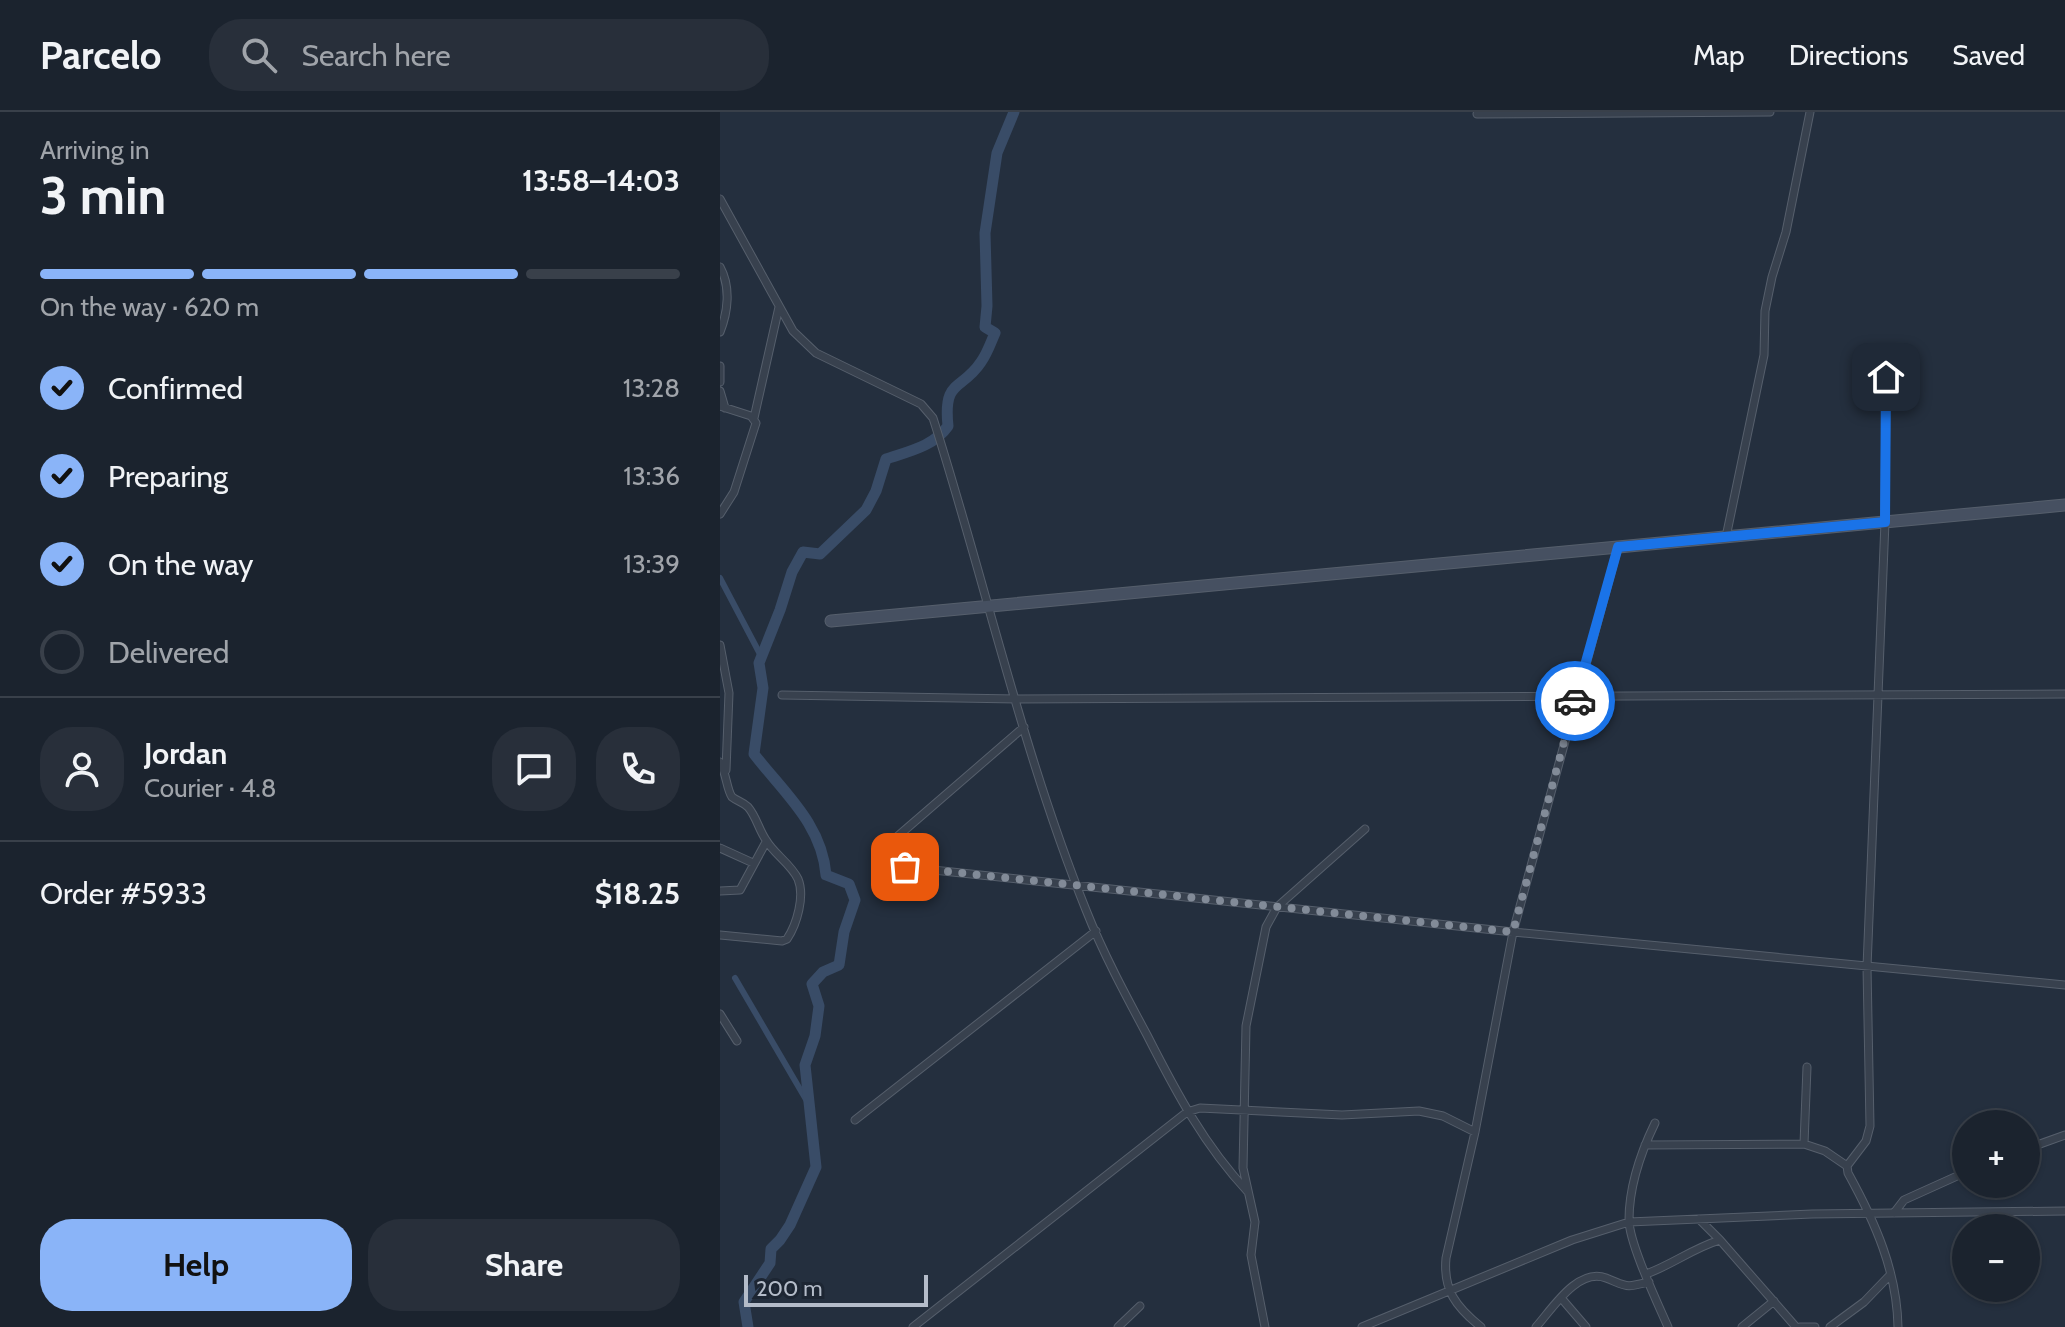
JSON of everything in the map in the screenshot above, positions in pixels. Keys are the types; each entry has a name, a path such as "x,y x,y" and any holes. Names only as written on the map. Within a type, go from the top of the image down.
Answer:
{"street":[{"path":"1477,114 1770,112"},
{"path":"1726,537 1764,355 1765,311 1786,232 1810,112"},
{"path":"720,199 793,331 816,353 921,404 933,418 1024,727 1096,931 1187,1112 1223,1165 1248,1192"},
{"path":"720,267 727,283 724,321 720,332"},
{"path":"720,514 734,492 756,423 754,418 780,306"},
{"path":"720,366 720,382"},
{"path":"1886,377 1885,522 1867,967 1870,1126 1866,1141 1847,1166 1886,1250 1898,1327"},
{"path":"720,391 722,407 754,418"},
{"path":"831,621 2065,505"},
{"path":"1481,1327 1449,1291 1444,1277 1446,1258 1475,1132 1513,932 1618,547"},
{"path":"720,645 729,693 726,772 733,798"},
{"path":"782,695 1016,699 2065,694"},
{"path":"891,842 1024,727"},
{"path":"720,762 726,772"},
{"path":"720,798 733,798 750,809 766,842 798,879 800,907 792,932 782,941 720,935"},
{"path":"1265,1327 1251,1255 1255,1222 1243,1168 1246,1026 1266,927 1277,907 1365,829"},
{"path":"720,891 740,890 766,842"},
{"path":"720,848 753,863"},
{"path":"905,867 1513,932 2065,985"},
{"path":"855,1120 1096,931"},
{"path":"720,1014 737,1041"},
{"path":"1804,1144 1807,1067"},
{"path":"913,1327 1187,1112 1200,1108 1342,1115 1419,1111 1443,1116 1475,1132"},
{"path":"1655,1123 1635,1177 1629,1222 1647,1278 1668,1327"},
{"path":"2040,1144 2065,1135"},
{"path":"1645,1145 1804,1144 1825,1151 1847,1166"},
{"path":"1894,1213 1904,1200 1952,1178"},
{"path":"1362,1327 1572,1240 1629,1222 1871,1213 2065,1211"},
{"path":"1699,1218 1798,1327 1815,1327"},
{"path":"1536,1327 1578,1281 1589,1276 1604,1277 1620,1286 1647,1278 1703,1245 1720,1240"},
{"path":"1830,1327 1864,1302 1890,1275"},
{"path":"1562,1299 1586,1327"},
{"path":"1742,1327 1774,1301"},
{"path":"1118,1327 1140,1306"}],"waterway":[{"path":"748,1327 744,1302 770,1263 771,1249 790,1225 816,1167 805,1065 815,1036 819,1006 812,984 823,972 839,965 844,932 855,900 849,884 826,875 823,857 809,825 754,754 763,688 759,663 792,572 803,552 820,554 866,510 886,459 921,447 942,433 948,426 951,392 974,371 987,352 995,333 985,327 985,233 997,153 1014,112"},
{"path":"720,578 761,656"},
{"path":"735,978 811,1108"}],"way so far":[{"path":"905,867 1513,932 1575,701"}],"route":[{"path":"1575,701 1618,547 1885,522 1886,377"}]}
